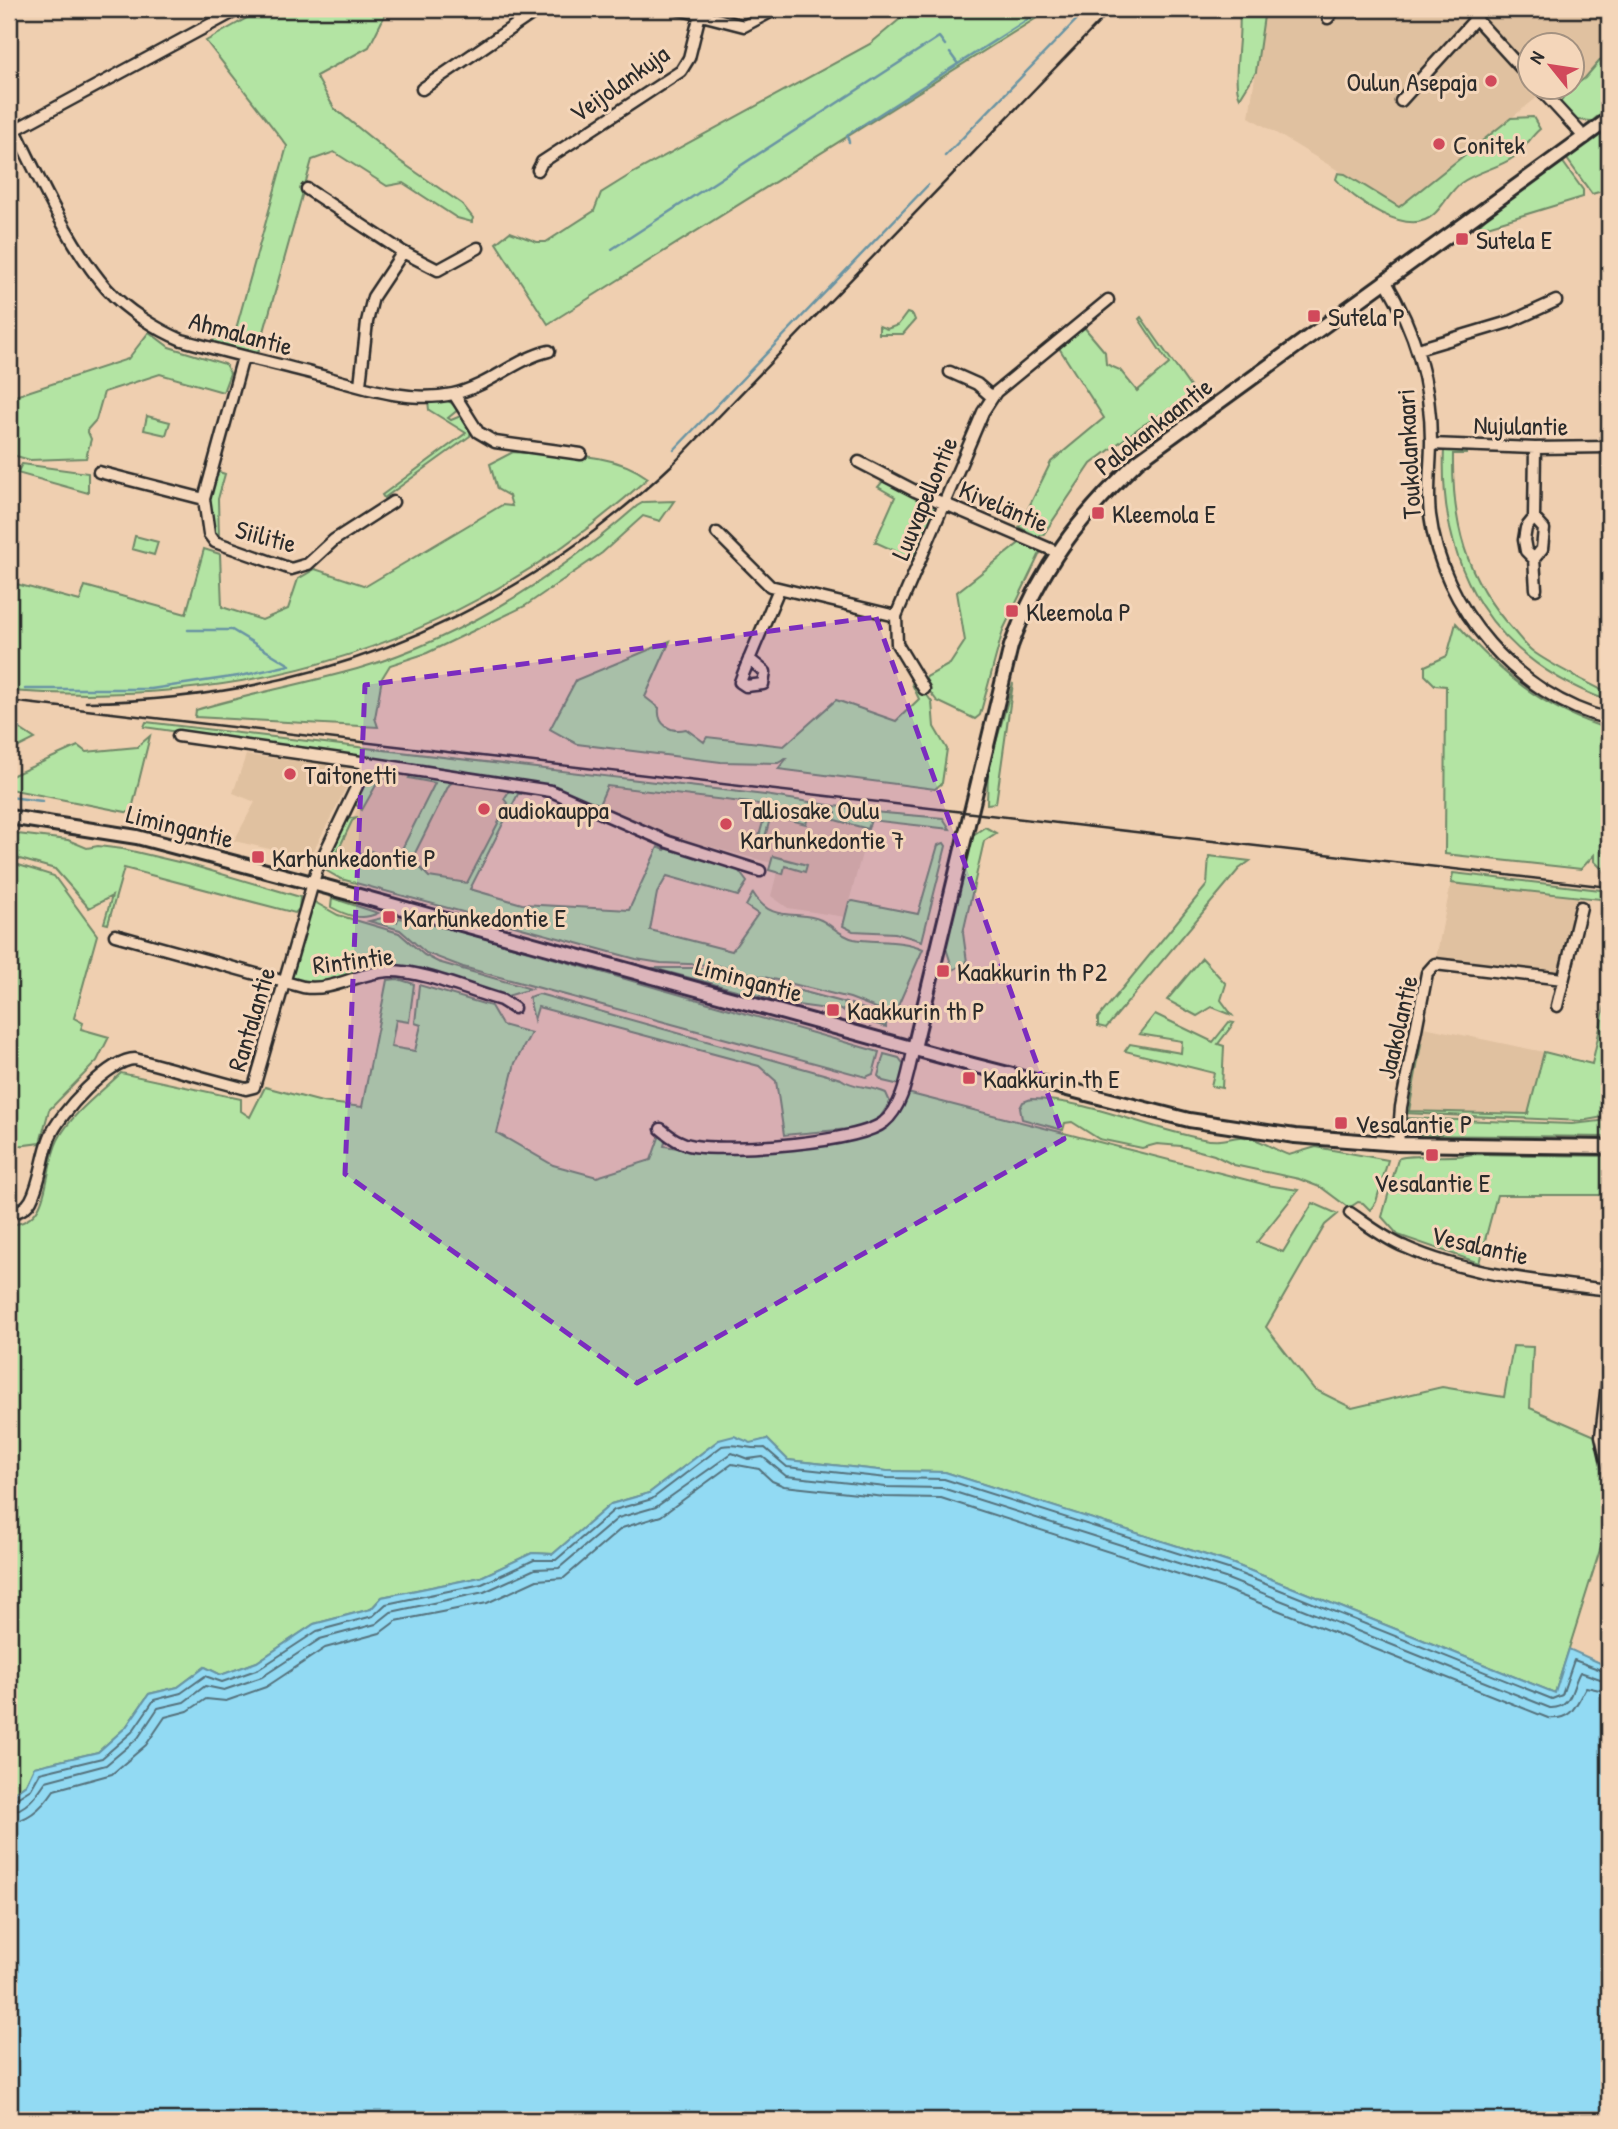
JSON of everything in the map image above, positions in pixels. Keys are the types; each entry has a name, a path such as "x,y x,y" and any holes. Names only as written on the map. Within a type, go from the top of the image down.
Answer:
{"main road":[{"name":"Palokankaantie","path":"914,1048 1006,665 1021,620 1057,552 1096,501 1138,461 1609,119"},
{"name":"Limingantie","path":"9,817 137,837 1189,1121 1295,1136 1398,1144 1609,1147"}],"street":[{"path":"12,132 239,9"},
{"path":"422,89 539,9"},
{"path":"678,9 744,26 776,9"},
{"path":"1328,18 1335,9"},
{"path":"1467,9 1478,14 1516,60"},
{"name":"Veijolankuja","path":"538,170 541,163 550,156 681,71 689,58 700,14"},
{"path":"1401,102 1478,14"},
{"path":"1552,102 1585,138"},
{"name":"Ahmalantie","path":"9,117 12,132 90,269 109,291 170,335 243,357 360,386 423,397 454,394 481,383 529,356 549,351"},
{"path":"307,189 402,252 438,270 478,248"},
{"path":"360,386 367,322 373,297 402,252"},
{"name":"Toukolankaari","path":"1385,280 1404,312 1426,379 1431,444 1427,486 1434,541 1453,589 1481,634 1529,679 1573,706 1609,719"},
{"name":"Luuvapellontie","path":"897,616 992,397 1108,300"},
{"path":"1418,349 1512,321 1556,301"},
{"name":"Siilitie","path":"243,357 204,499 209,534 215,542 295,570 308,564 334,540 393,502"},
{"path":"950,372 977,384 992,397"},
{"path":"454,394 478,432 495,442 581,454"},
{"name":"Nujulantie","path":"1431,444 1535,449 1609,447"},
{"path":"1535,449 1534,518 1526,528 1524,540 1526,551 1534,559 1536,589"},
{"name":"Kiveläntie","path":"859,461 944,503 1057,552"},
{"path":"99,472 204,499"},
{"path":"1534,518 1544,529 1542,549 1534,559"},
{"path":"717,533 760,579 779,589 897,616 897,644 924,689"},
{"path":"749,659 779,589"},
{"path":"178,736 551,791 688,849 760,871"},
{"name":"Rantalantie","path":"9,1213 26,1208 32,1199 50,1138 61,1117 119,1062 135,1059 246,1089 254,1087 312,883 368,762"},
{"path":"1557,1006 1581,907"},
{"name":"Rintintie","path":"115,935 285,982 322,988 375,974 398,972 501,1000 514,1008"},
{"name":"Jaakolantie","path":"1398,1144 1401,1107 1427,973 1435,964 1563,979"},
{"path":"661,1129 676,1141 716,1148 804,1142 868,1130 891,1115 903,1089 914,1048"},
{"name":"Vesalantie","path":"1350,1213 1403,1247 1447,1263 1560,1284 1609,1290"},
{"path":"1609,1366 1601,1436 1609,1471"}],"highlighted area":[{"path":"876,617 1064,1139 637,1383 345,1174 365,685"}],"shaded area":[{"path":"1265,9 1609,9 1609,50 1586,77 1586,32 1516,32 1516,102 1531,102 1399,207 1249,117"},
{"path":"246,755 344,766 352,776 310,858 234,841 255,802 233,793"},
{"path":"377,771 518,794 462,903 330,864"},
{"path":"607,786 872,816 845,917 788,908 771,896 779,865 678,838 600,804"},
{"path":"1451,883 1579,897 1562,972 1436,958"},
{"path":"1424,1027 1544,1052 1528,1114 1409,1111"}],"green space":[{"path":"263,9 388,9 369,47 316,76 334,108 397,159 462,204 473,218 472,222 457,218 403,183 387,186 334,152 312,160 258,353 216,344 213,341 219,332 234,336 287,146 206,41"},
{"path":"912,9 1051,9 548,324 496,243 510,232 537,242 546,242 594,211 601,193 870,44"},
{"path":"1239,9 1265,9 1256,72 1240,98 1237,80"},
{"path":"1609,50 1609,107 1592,121 1577,120 1560,103 1586,102 1586,77"},
{"path":"1533,117 1540,129 1518,154 1461,183 1433,215 1422,221 1410,222 1381,213 1354,196 1336,179 1338,173 1345,174 1399,207 1511,118"},
{"path":"1609,125 1609,189 1592,194 1567,159"},
{"path":"1562,161 1583,190 1583,197 1481,228 1478,226 1490,213"},
{"path":"907,313 913,315 915,320 903,334 879,334 879,326 887,329 898,325"},
{"path":"1141,317 1195,394 1140,427 1091,464 1043,535 1037,536 1019,527 1051,462 1104,418 1059,348 1084,327 1105,352 1106,364 1120,370 1137,391 1169,364 1139,319"},
{"path":"149,332 169,347 225,364 230,373 223,392 160,374 104,392 96,420 87,430 91,439 86,458 30,460 9,454 9,398 128,359"},
{"path":"446,399 459,409 448,418 451,420 463,415 471,430 470,436 384,498 382,495 466,433 429,410 428,401"},
{"path":"147,416 170,422 166,435 144,430"},
{"path":"1444,449 1467,451 1467,454 1453,454 1455,503 1465,548 1483,590 1529,648 1567,672 1609,691 1609,701 1568,683 1534,661 1504,635 1481,605 1463,571 1451,534 1445,493"},
{"path":"513,452 601,459 633,469 648,478 578,536 505,584 429,624 351,654 271,676 187,689 99,694 9,691 9,582 80,601 85,586 186,614 204,549 220,554 222,607 262,620 288,609 298,579 315,569 366,586 502,505 512,506 509,496 497,489 490,464"},
{"path":"22,464 88,473 88,493 17,473"},
{"path":"216,471 225,474 218,499 219,538 253,549 251,552 227,545 214,534 209,507"},
{"path":"883,481 935,507 917,561 875,542 895,497 878,487"},
{"path":"674,501 660,521 643,516 602,553 525,606 427,653 390,665 382,678 375,718 378,727 195,717 196,710 357,669 434,640 470,623 540,581 637,506 644,502"},
{"path":"135,536 158,542 154,555 132,549"},
{"path":"1022,541 1041,551 1003,630 980,715 975,719 937,701 921,680 950,664 965,641 957,592"},
{"path":"1456,623 1490,658 1525,688 1564,711 1609,729 1609,853 1604,871 1594,861 1594,855 1581,869 1445,854 1446,686 1435,685 1425,675 1425,666 1447,656"},
{"path":"670,641 645,697 659,708 660,719 670,729 686,729 704,742 707,737 784,746 836,700 896,721 919,699 912,684 917,682 932,702 934,727 947,749 942,783 935,789 778,769 787,758 778,763 721,762 577,744 550,729 576,680"},
{"path":"1013,683 996,803 987,804 988,770"},
{"path":"146,722 765,795 873,812 943,818 950,829 871,820 868,829 835,820 836,812 821,810 818,815 809,814 806,824 771,815 765,837 759,836 768,805 607,786 598,807 551,788 525,782 144,727"},
{"path":"20,729 35,739 9,752 9,733"},
{"path":"150,736 131,813 9,789 9,777 78,746 86,752 137,747"},
{"path":"376,768 394,770 396,777 379,780 362,810 354,803 369,774"},
{"path":"413,773 454,781 449,785 412,859 429,877 467,883 508,804 504,799 511,788 520,790 521,794 518,794 470,889 522,904 629,910 658,847 665,850 668,847 735,866 747,882 738,896 667,876 657,893 650,930 732,951 758,914 746,906 753,893 768,909 821,920 849,938 906,944 923,949 894,1015 850,998 715,965 636,959 341,879 325,870 327,856 346,819 358,817 352,821 334,859 354,862 360,853 367,856 371,851 395,863 435,783 409,778"},
{"path":"985,827 996,833 984,841 963,933 967,962 953,970 945,945 973,835"},
{"path":"9,833 68,840 87,848 98,846 123,849 191,865 300,897 299,909 295,913 124,868 108,924 104,923 112,896 89,908 55,869 9,856"},
{"path":"944,843 946,846 922,941 895,933 853,931 843,926 849,902 853,901 918,914 938,845"},
{"path":"773,856 807,865 805,872 785,866 783,874 769,870"},
{"path":"1209,856 1250,861 1239,869 1106,1028 1098,1026 1098,1018 1207,885"},
{"path":"9,862 54,876 97,935 74,1018 83,1023 81,1029 109,1037 97,1061 49,1110 40,1143 9,1147"},
{"path":"1453,873 1609,891 1609,900 1451,883"},
{"path":"332,898 378,913 366,917 349,915 331,907"},
{"path":"311,900 338,915 399,933 424,955 438,962 531,989 504,997 400,969 328,984 312,985 293,981 291,973"},
{"path":"382,918 397,922 398,918 424,921 879,1052 873,1074 866,1077 463,967 426,953 400,930 369,921"},
{"path":"1202,958 1226,984 1221,1000 1232,1015 1212,1007 1197,1016 1167,1000"},
{"path":"652,968 714,968 846,1003 843,1011 829,1006 827,1009 790,1004"},
{"path":"398,979 414,984 409,1022 396,1020 391,1047 415,1051 421,1025 415,1023 419,985 491,1006 502,1025 531,1033 515,1063 497,1133 553,1165 597,1177 651,1160 661,1132 666,1138 664,1146 690,1150 858,1138 888,1121 907,1093 1267,1185 1298,1190 1257,1242 1283,1252 1313,1203 1338,1214 1325,1225 1266,1327 1314,1389 1352,1408 1442,1387 1504,1397 1513,1346 1533,1347 1530,1408 1595,1436 1609,1491 1609,1521 1555,1693 1231,1563 945,1472 887,1471 788,1460 767,1439 751,1444 719,1440 649,1493 611,1504 553,1554 532,1553 481,1577 382,1597 371,1609 314,1624 257,1662 221,1675 205,1667 178,1687 149,1694 126,1727 98,1752 34,1767 26,1784 9,1796 9,1225 23,1222 33,1215 40,1205 53,1152 64,1130 78,1113 121,1073 241,1099 241,1111 250,1117 265,1087 322,1102 362,1107 387,980"},
{"path":"1609,987 1609,1116 1581,1121 1404,1113 1416,1047 1421,1044 1409,1111 1528,1114 1544,1052 1592,1064"},
{"path":"539,994 880,1091 886,1093 890,1102 877,1122 859,1128 784,1135 776,1081 759,1066 538,1007 534,1020 529,997"},
{"path":"851,1004 886,1018 886,1027 849,1016"},
{"path":"1155,1014 1213,1042 1229,1022 1234,1023 1218,1044 1224,1046 1222,1088 1211,1086 1214,1073 1125,1051 1130,1044 1181,1053 1182,1041 1139,1034"},
{"path":"884,1054 899,1058 905,1066 900,1085 883,1081 878,1076"},
{"path":"1031,1099 1075,1104 1203,1139 1252,1138 1289,1155 1316,1147 1388,1160 1376,1202 1370,1210 1358,1202 1349,1208 1322,1188 1299,1179 1234,1165 1214,1155 1181,1146 1157,1144 1142,1148 1099,1139 1072,1122 1065,1123 1063,1130 1022,1119 1020,1108 1023,1102"},
{"path":"1404,1118 1572,1124 1609,1120 1609,1137 1415,1135 1403,1129"},
{"path":"1411,1156 1609,1156 1609,1198 1600,1195 1497,1195 1479,1263 1398,1235 1382,1217 1398,1159"}],"water":[{"path":"734,1436 751,1443 767,1439 788,1460 887,1471 945,1472 1231,1563 1555,1693 1569,1649 1609,1667 1609,2120 9,2120 9,1796 26,1784 34,1767 98,1752 126,1727 149,1694 178,1687 205,1667 221,1675 257,1662 314,1624 371,1609 382,1597 481,1577 532,1553 553,1554 611,1504 649,1493 719,1440"}],"waterway":[{"path":"849,142 847,135 1044,9"},
{"path":"945,156 1087,9"},
{"path":"612,249 939,37 945,45"},
{"path":"950,53 958,64"},
{"path":"674,450 928,185"},
{"path":"25,689 151,689 245,675 290,665 232,630 188,630"},
{"path":"9,731 19,728"},
{"path":"9,797 42,801"}],"railway":[{"path":"86,702 170,698 250,686 328,667 403,641 475,607 544,567 610,519 673,464 1112,9"},
{"path":"9,701 1609,887"}],"place":[{"name":"Oulun Asepaja","path":"1491,81"},
{"name":"Conitek","path":"1439,144"},
{"name":"Sutela E","path":"1462,239"},
{"name":"Sutela P","path":"1314,316"},
{"name":"Kleemola E","path":"1098,513"},
{"name":"Kleemola P","path":"1012,611"},
{"name":"Taitonetti","path":"290,774"},
{"name":"audiokauppa","path":"484,809"},
{"name":"Talliosake Oulu Karhunkedontie 7","path":"726,824"},
{"name":"Karhunkedontie P","path":"258,857"},
{"name":"Karhunkedontie E","path":"389,917"},
{"name":"Kaakkurin th P2","path":"943,971"},
{"name":"Kaakkurin th P","path":"833,1010"},
{"name":"Kaakkurin th E","path":"969,1078"},
{"name":"Vesalantie P","path":"1341,1123"},
{"name":"Vesalantie E","path":"1432,1155"}]}
